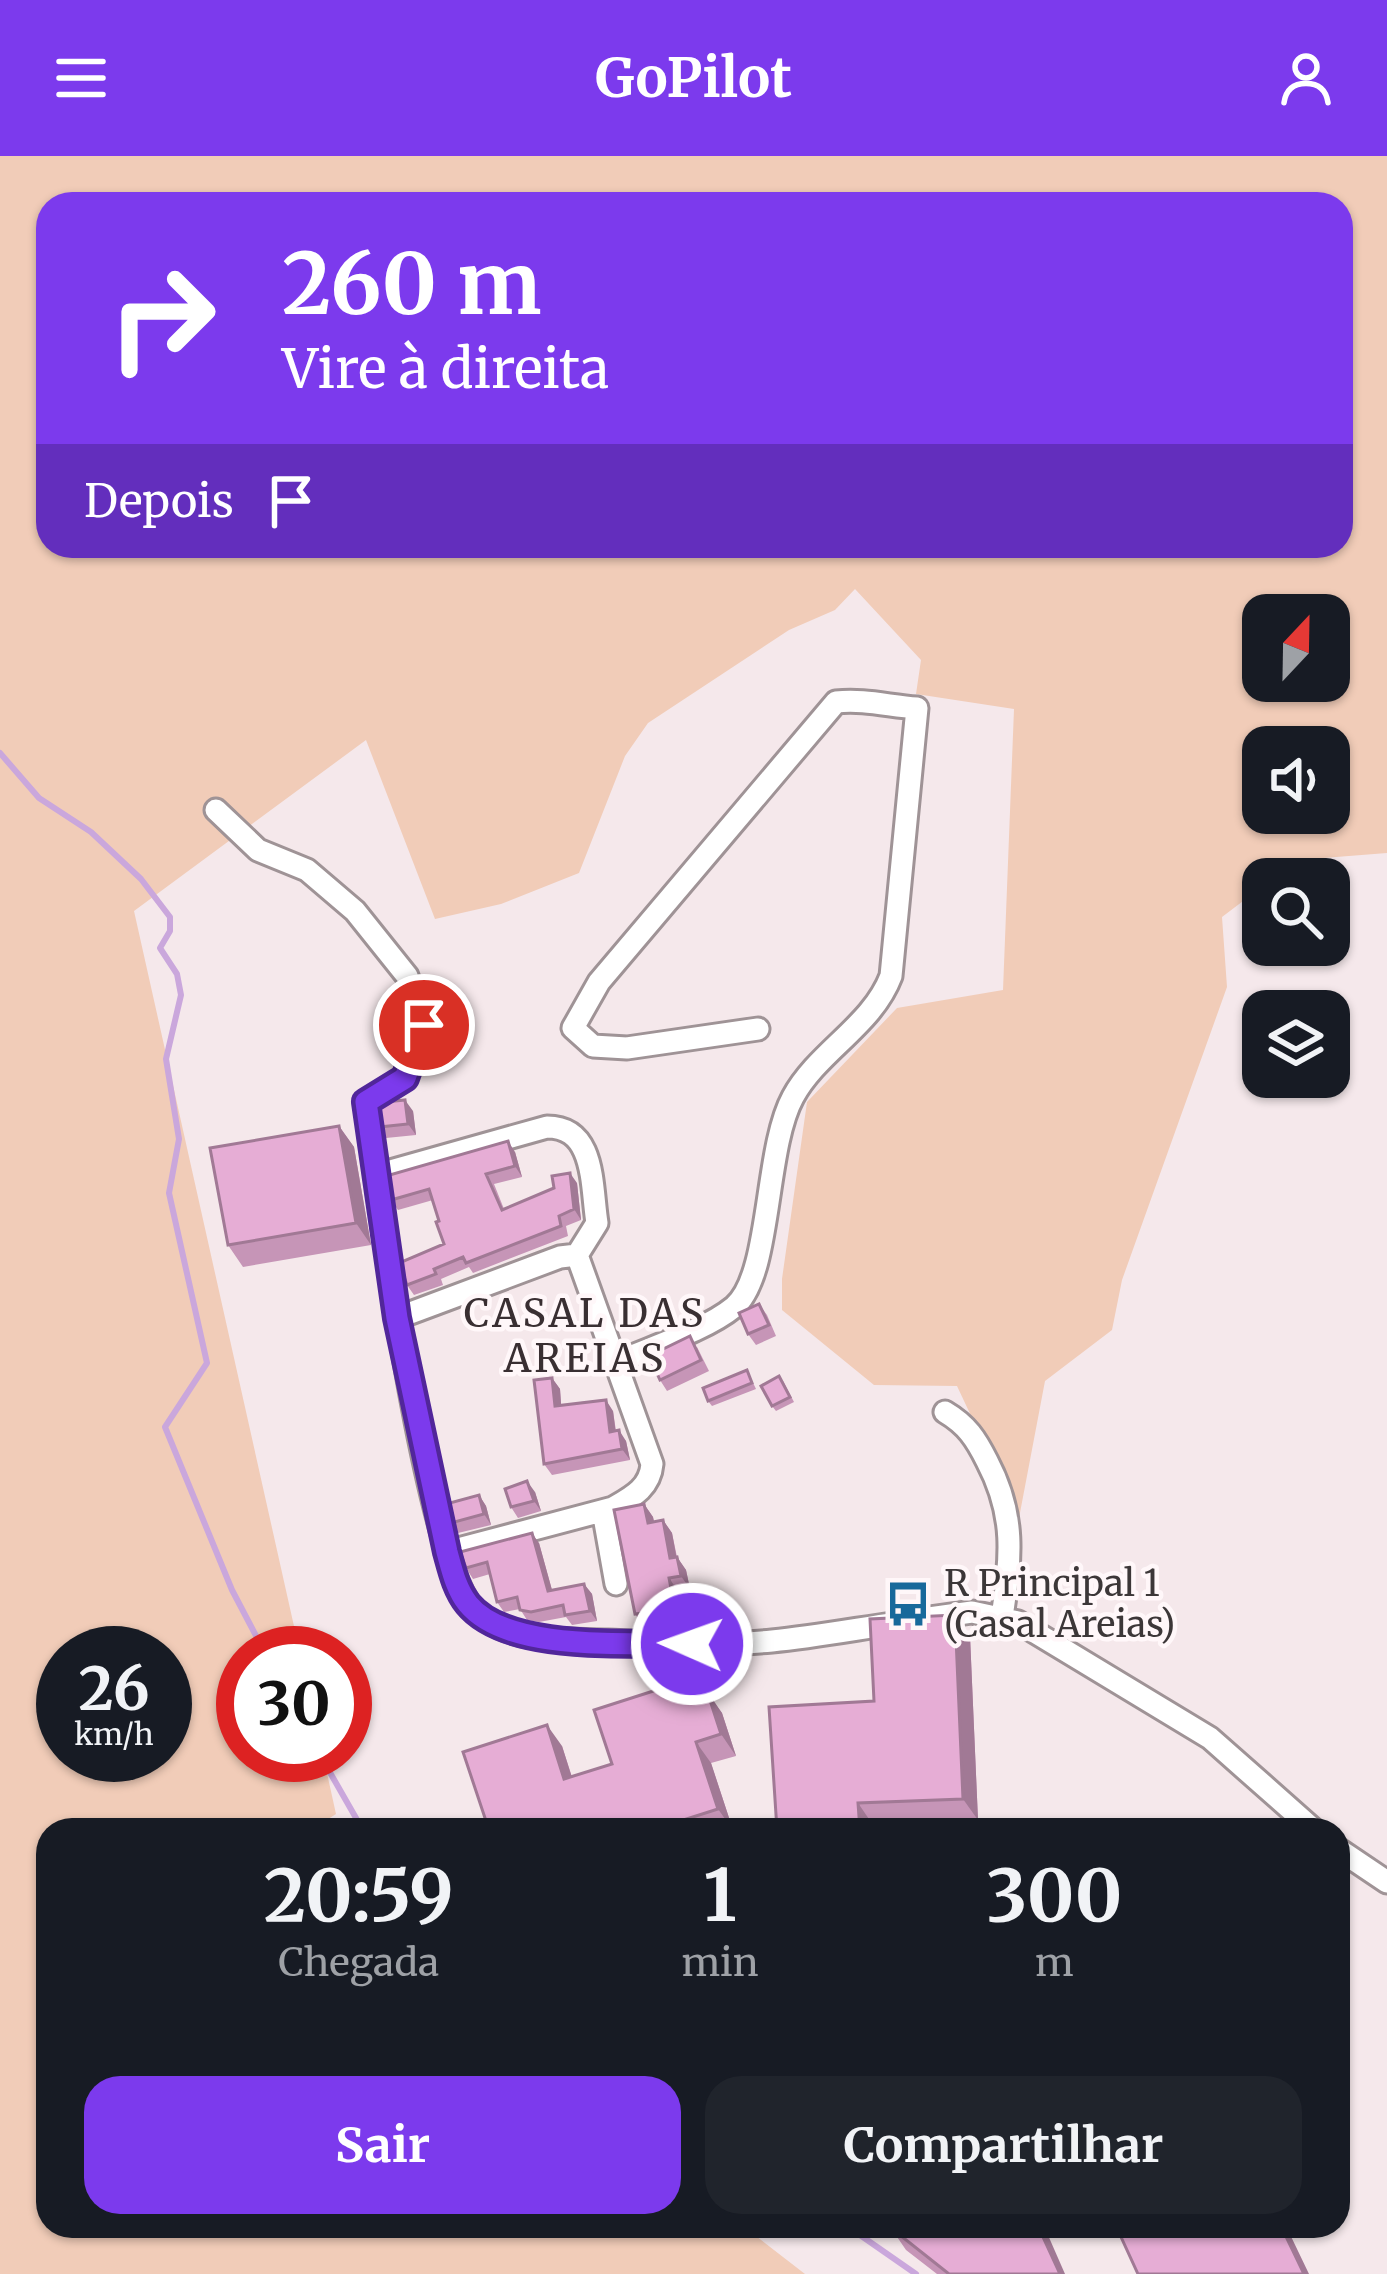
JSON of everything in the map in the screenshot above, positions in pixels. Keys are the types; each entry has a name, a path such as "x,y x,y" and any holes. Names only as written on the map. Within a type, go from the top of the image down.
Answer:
{"street":[{"path":"618,1362 724,1315 749,1290 776,1142 790,1102 800,1085 874,1007 891,976 917,708 881,706 862,699 836,702 599,982 573,1028 593,1046 627,1048 758,1029"},
{"path":"216,810 258,850 307,870 356,911 407,976 424,1025 405,1078 366,1102 397,1318 447,1552 458,1588 472,1609 507,1631 535,1638 692,1644 770,1641 972,1612 1002,1617 1018,1622 1210,1738 1300,1818"},
{"path":"376,1174 547,1127 570,1131 584,1146 597,1223 577,1255 397,1318"},
{"path":"447,1552 603,1511 646,1484 651,1471 618,1362 577,1255"},
{"path":"945,1412 974,1435 1007,1505 1011,1559 1002,1617"},
{"path":"603,1511 616,1584"},
{"path":"1350,1857 1387,1882"}],"shaded area":[{"path":"0,156 1387,156 1387,853 1242,858 1242,902 1222,917 1227,987 1122,1280 1112,1330 1045,1381 1019,1518 957,1386 874,1385 782,1310 782,1279 807,1102 897,1008 1003,990 1014,709 916,694 921,660 855,589 835,610 789,630 648,723 625,756 579,873 501,904 435,919 366,740 134,911 294,1626 216,1626 216,1782 329,1782 336,1814 330,1818 36,1818 36,2238 758,2238 805,2274 0,2274"}],"building":[{"path":"405,1100 408,1124 379,1127 375,1103"},
{"path":"339,1126 356,1223 228,1245 210,1148"},
{"path":"508,1141 515,1166 486,1174 502,1210 554,1188 552,1176 570,1173 574,1209 559,1216 561,1226 466,1263 463,1257 407,1285 399,1263 444,1244 429,1189 391,1200 386,1176"},
{"path":"759,1304 769,1325 748,1334 739,1313"},
{"path":"690,1336 701,1360 660,1380 649,1356"},
{"path":"747,1370 752,1383 708,1401 703,1388"},
{"path":"779,1376 790,1397 772,1406 761,1386"},
{"path":"552,1378 555,1406 606,1400 610,1432 619,1430 622,1449 544,1464 534,1380"},
{"path":"527,1481 534,1501 511,1507 505,1489"},
{"path":"479,1495 484,1514 451,1523 446,1504"},
{"path":"644,1504 648,1523 663,1520 670,1558 677,1557 681,1576 669,1578 675,1609 635,1614 614,1510"},
{"path":"532,1533 548,1591 584,1584 590,1611 565,1615 563,1605 520,1610 517,1597 497,1602 487,1562 466,1568 460,1552"},
{"path":"955,1615 963,1799 858,1803 859,1818 776,1818 769,1707 874,1701 870,1619"},
{"path":"694,1678 699,1694 707,1691 721,1734 696,1742 718,1809 690,1818 485,1818 463,1752 547,1725 564,1779 612,1764 594,1710"},
{"path":"904,2238 1044,2238 1060,2274 949,2274"},
{"path":"1122,2238 1287,2238 1304,2274 1138,2274"}],"waterway":[{"path":"0,753 39,798 91,832 141,879 170,917 170,931 160,948 177,974 181,995 166,1059 179,1139 169,1193 207,1363 165,1427 251,1626"},
{"path":"335,1782 356,1818"},
{"path":"864,2238 916,2274"}],"place":[{"name":"R Principal 1 (Casal Areias)","path":"908,1604"}],"district":[{"name":"CASAL DAS AREIAS","path":"585,1336"}],"route":[{"path":"424,1025 405,1078 366,1102 397,1318 458,1588 480,1616 522,1636 692,1644"}]}
